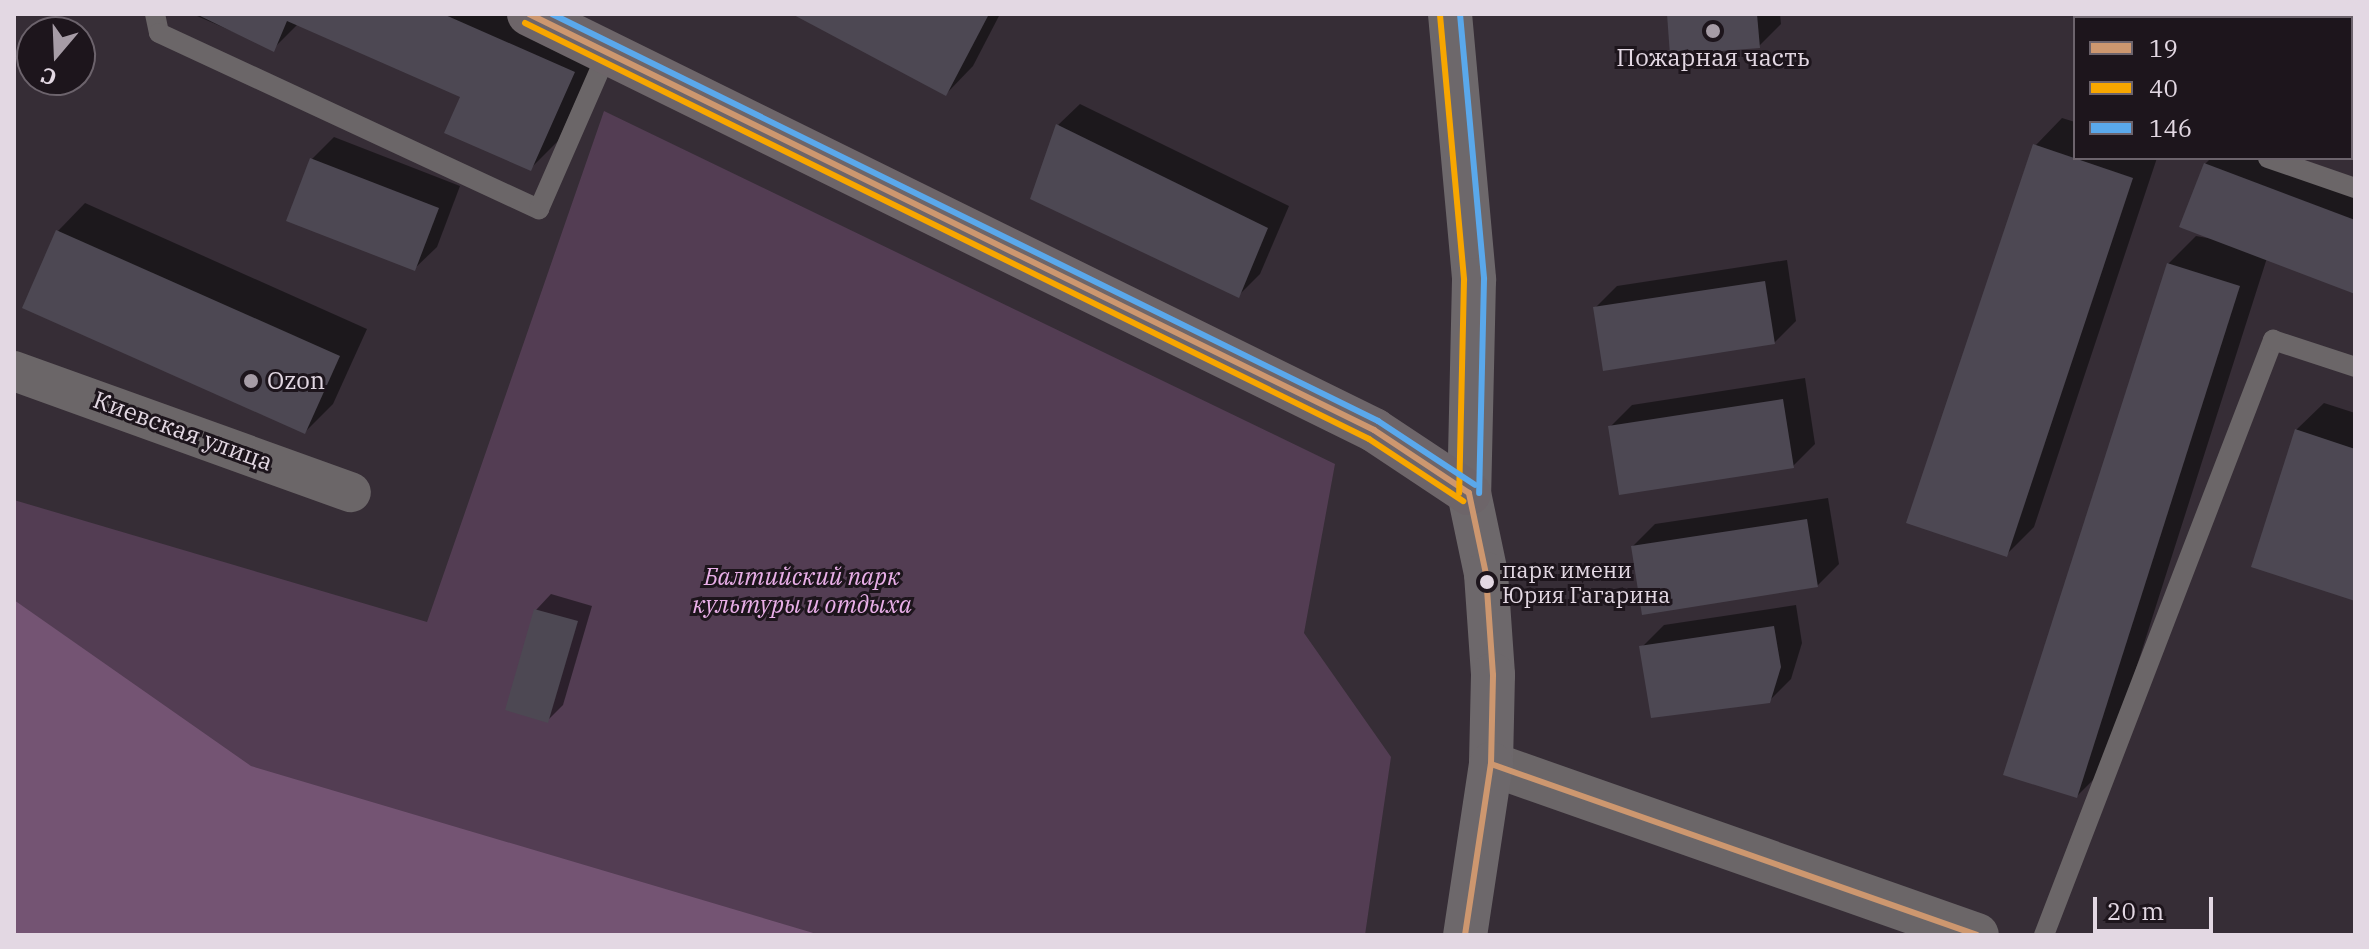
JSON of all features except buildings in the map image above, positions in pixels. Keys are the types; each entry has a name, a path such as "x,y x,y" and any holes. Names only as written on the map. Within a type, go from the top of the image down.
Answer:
{"main road":[{"path":"529,14 1374,430 1469,493"},
{"path":"1450,14 1474,280 1469,493 1487,584 1491,764 1465,935"}],"street":[{"name":"Киевская улица","path":"14,371 351,492"},
{"path":"1491,764 1917,925 1977,935"}],"lane":[{"path":"155,14 159,33 539,209 607,53"},
{"path":"2274,160 2355,188"},
{"path":"2044,935 2273,340 2355,367"}],"green space":[{"name":"Балтийский парк культуры и отдыха","path":"604,111 1335,464 1304,633 1391,757 1365,935 14,935 14,500 427,622"}],"shaded area":[{"path":"14,600 251,766 820,935 14,935"}],"transit line":[{"name":"19","path":"529,14 1374,430 1469,493"},
{"name":"146","path":"552,14 1378,421 1475,485"},
{"name":"146","path":"1460,14 1484,279 1479,493"},
{"name":"40","path":"1440,15 1464,280 1459,493"},
{"name":"40","path":"525,23 1369,439 1463,501"},
{"name":"19","path":"1465,935 1491,764 1493,675 1486,574 1469,493"},
{"name":"19","path":"1491,764 1977,935"}],"place":[{"name":"Пожарная часть","path":"1713,31"},
{"name":"Ozon","path":"251,381"},
{"name":"парк имени Юрия Гагарина","path":"1487,582"}]}
